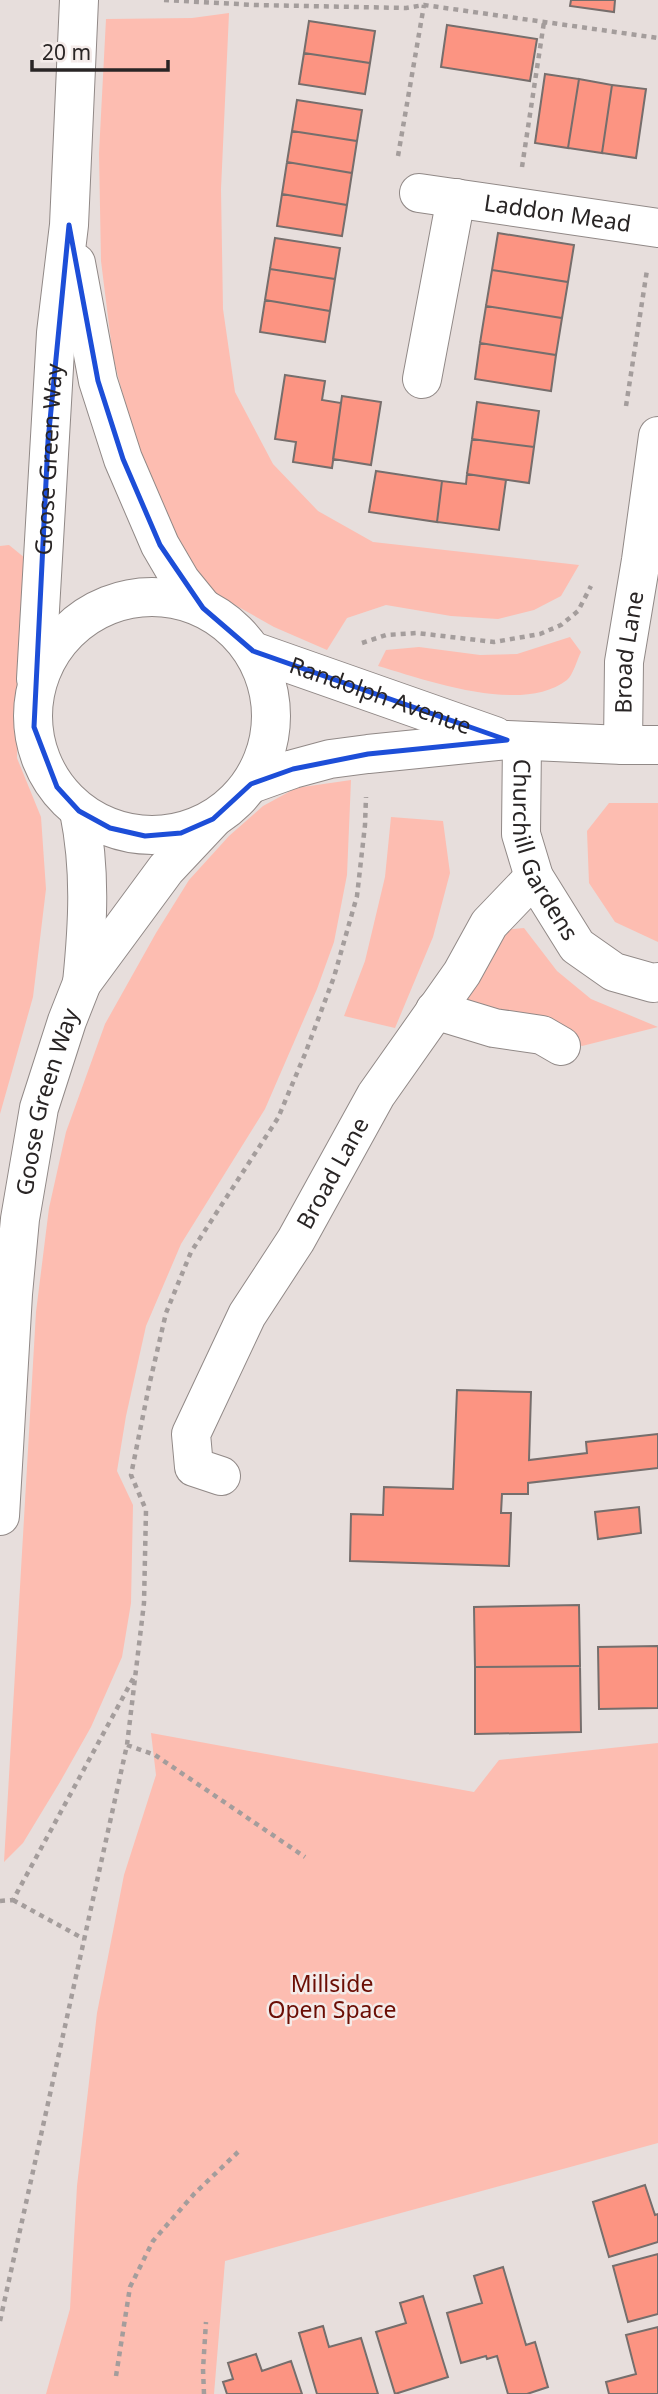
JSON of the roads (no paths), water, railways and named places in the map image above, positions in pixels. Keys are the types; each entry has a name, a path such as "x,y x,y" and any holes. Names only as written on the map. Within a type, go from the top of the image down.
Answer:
{"main road":[{"name":"Goose Green Way","path":"35,694 52,387 69,225 79,0"},
{"name":"Laddon Mead","path":"419,193 656,228"},
{"name":"Laddon Mead","path":"422,379 456,198"},
{"name":"Goose Green Way","path":"69,225 98,381 123,459 160,545 181,581 203,608"},
{"name":"Broad Lane","path":"640,745 624,662 658,436"},
{"path":"168,598 203,608 222,619 253,651 267,683 271,718 266,752 251,784 234,804 213,819 181,833 145,836 110,828 79,811 57,788 41,759 34,727 35,694 47,660 69,631 99,610 133,599 168,598"},
{"name":"Randolph Avenue","path":"253,651 515,741"},
{"name":"Randolph Avenue","path":"251,784 330,759 368,754 515,741 640,745"},
{"name":"Churchill Gardens","path":"515,741 521,834 534,877 577,946 614,972 658,982"},
{"name":"Goose Green Way","path":"79,811 86,848 88,884 82,982"},
{"name":"Goose Green Way","path":"0,1516 20,1219 39,1108 82,982 166,869 213,819"},
{"name":"Broad Lane","path":"221,1476 194,1467 191,1434 247,1315 296,1240 376,1096 462,973 489,924 534,877"},
{"path":"435,1010 494,1028 542,1035 561,1046"}],"park label":[{"name":"Millside Open Space","path":"332,1997"}]}
